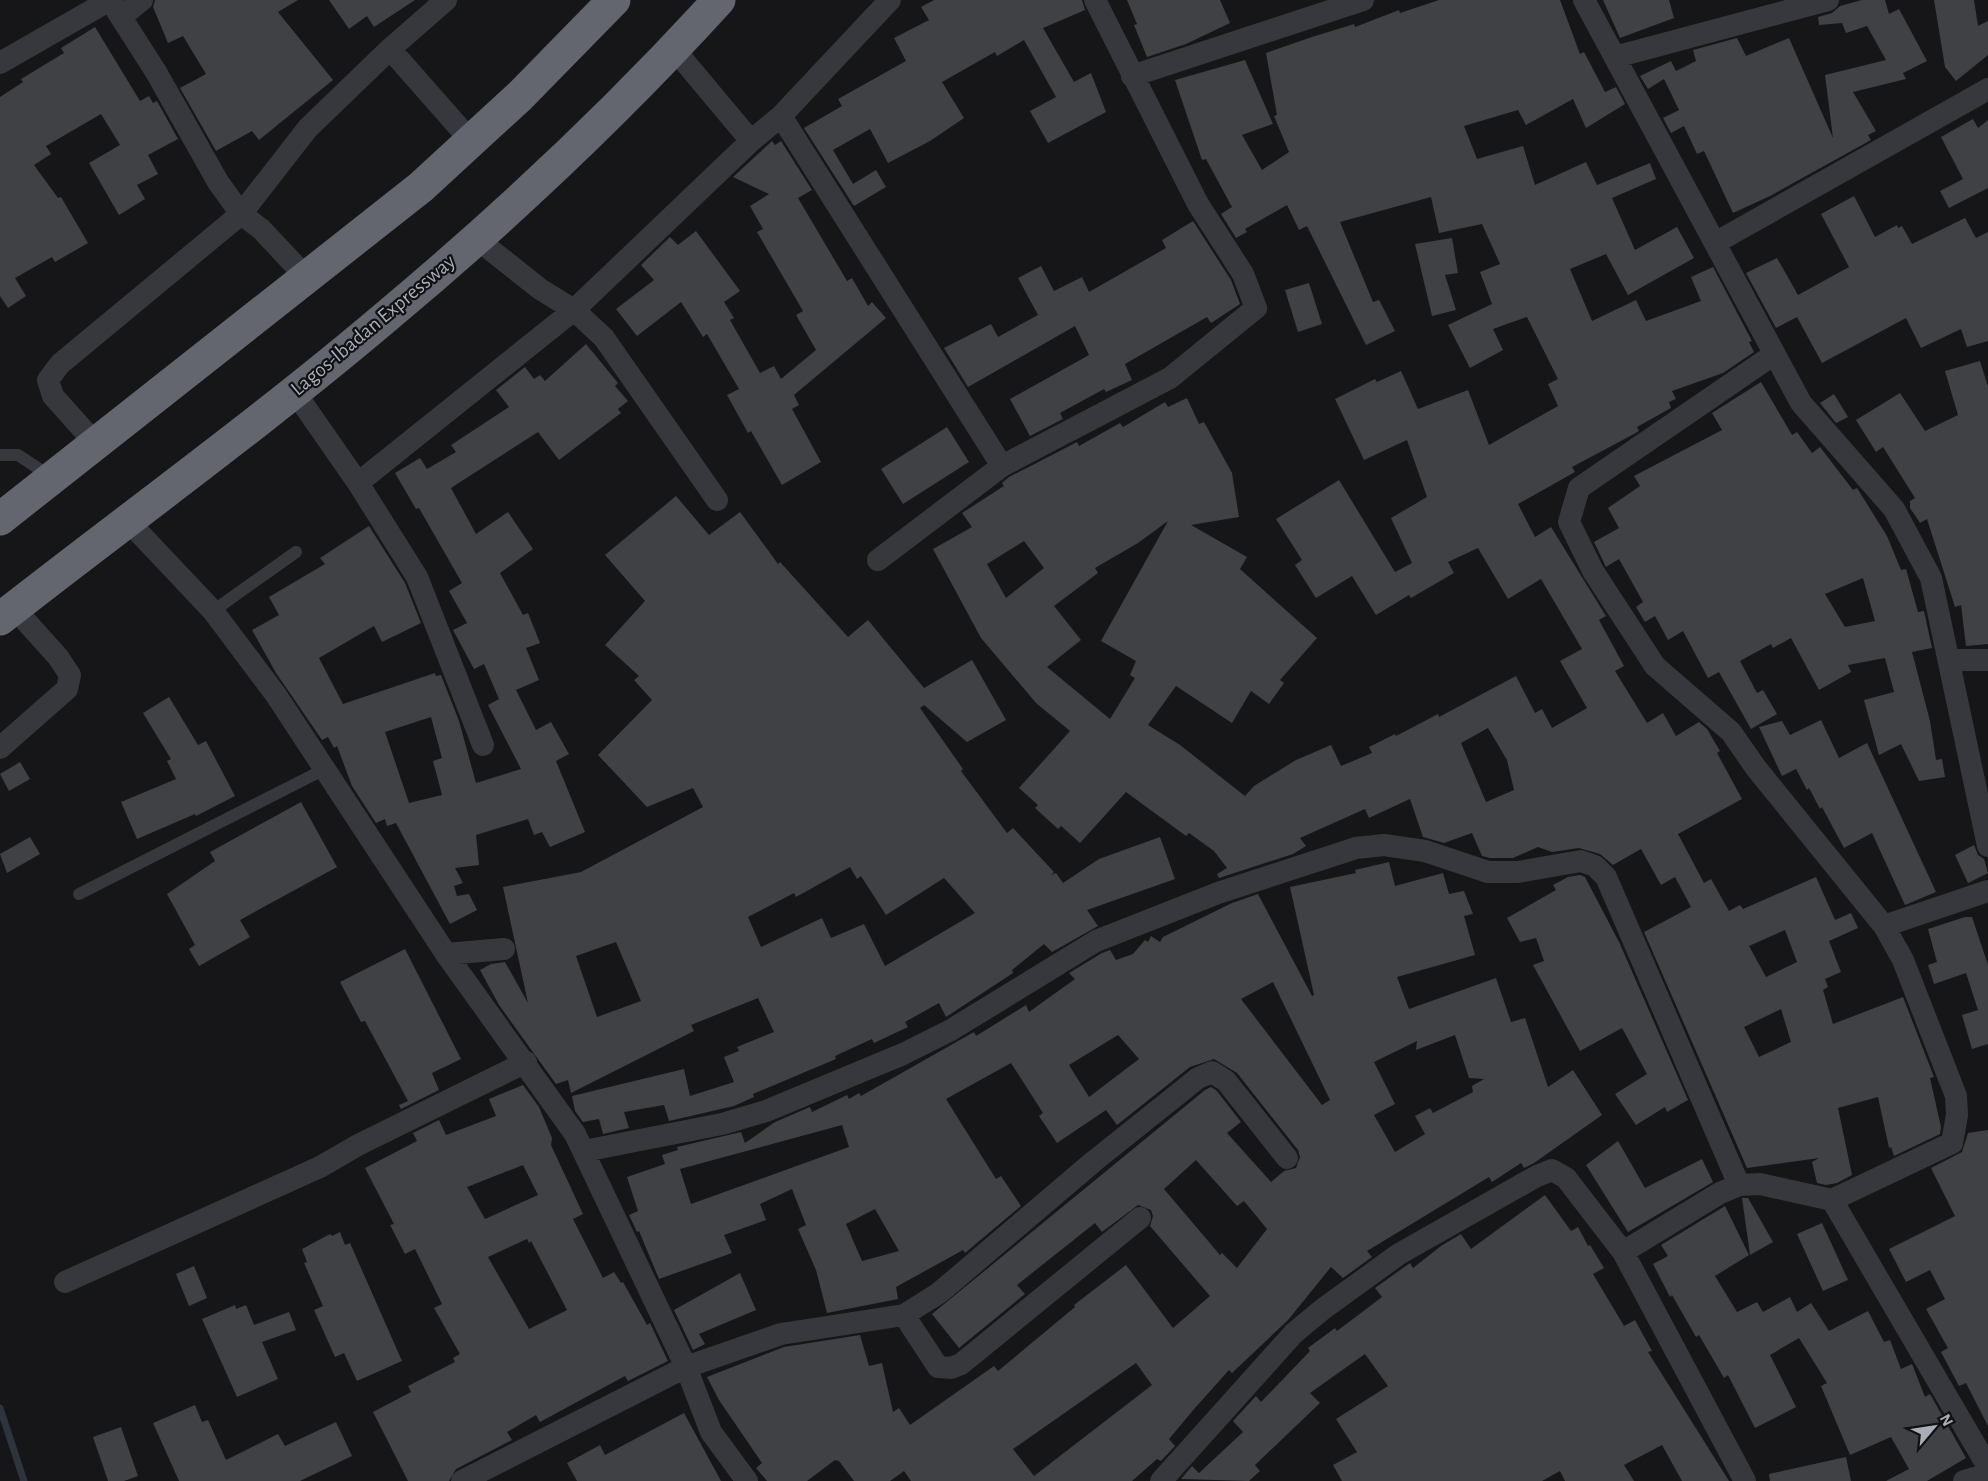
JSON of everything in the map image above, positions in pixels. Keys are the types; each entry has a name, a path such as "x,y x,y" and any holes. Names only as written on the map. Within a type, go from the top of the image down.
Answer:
{"highway":[{"path":"0,519 52,477 97,445 421,187 520,96 614,0"},
{"name":"Lagos-Ibadan Expressway","path":"7,613 294,391 386,317 477,239 674,49 719,0"}],"street":[{"path":"0,63 113,6 142,0"},
{"path":"97,445 53,396 48,380 60,364 241,214 308,128 390,49 446,0"},
{"path":"358,483 574,310 751,141 781,116 890,0"},
{"path":"878,560 1002,466 1170,378 1256,308 1243,274 1198,204 1095,0"},
{"path":"1132,76 1363,0"},
{"path":"1584,0 1773,355 1801,403 1894,509 1931,578 1988,846"},
{"path":"1615,57 1828,0"},
{"path":"113,6 156,72 218,182 241,214 261,229 307,278"},
{"path":"390,49 471,141"},
{"path":"674,49 751,141"},
{"path":"1715,243 1988,89"},
{"path":"781,116 1002,466"},
{"path":"477,239 540,289 574,310 604,338 717,500"},
{"path":"1623,1252 1720,1193 1739,1185 1760,1184 1832,1200 1952,1143 1957,1115 1956,1096 1903,960 1884,926 1756,768 1731,732 1655,666 1593,571 1569,522 1579,488 1773,355"},
{"path":"294,391 358,483 417,577 483,745"},
{"path":"128,521 213,611 276,695 446,954 526,1062 584,1151 686,1367 711,1432 747,1481"},
{"path":"0,748 67,689 70,675 58,657 7,613"},
{"path":"1950,660 1988,660"},
{"path":"584,1151 722,1124 766,1111 903,1054 951,1030 1096,941 1218,893 1356,848 1384,845 1425,851 1488,872 1518,872 1581,861 1595,866 1606,877 1739,1185"},
{"path":"1884,926 1988,891"},
{"path":"446,954 504,949"},
{"path":"65,1282 320,1167 358,1145 526,1062"},
{"path":"462,1481 686,1367 781,1334 904,1316 939,1293 1093,1162 1198,1078 1212,1072 1226,1081 1287,1158"},
{"path":"1161,1481 1294,1332 1316,1314 1399,1254 1537,1176 1552,1170 1566,1178 1623,1252 1745,1481"},
{"path":"1832,1200 1988,1467"},
{"path":"904,1316 938,1367 951,1368 961,1364 1140,1218"},
{"path":"1964,1481 1988,1474"}],"lane":[{"path":"0,455 18,455 52,477"},
{"path":"213,611 296,552"},
{"path":"79,894 325,769"}],"building":[{"path":"155,0 298,0 278,12 333,80 259,140 252,131 216,151 180,88 206,74 183,36 168,43 153,7"},
{"path":"329,0 415,0 374,27 367,16 349,29"},
{"path":"934,0 1082,0 1085,10 1043,28 1074,82 1091,73 1106,112 1048,143 1030,111 1056,97 1024,40 997,56 995,52 942,82 964,118 930,141 888,163 870,129 833,150 853,184 876,170 886,187 854,206 804,128 842,106 838,99 906,61 894,38 929,20 921,7"},
{"path":"1127,0 1220,0 1230,23 1186,44 1147,57"},
{"path":"1439,0 1560,0 1580,54 1584,52 1605,92 1616,87 1625,104 1586,128 1573,99 1526,125 1518,110 1464,126 1477,159 1523,146 1535,185 1586,162 1597,185 1650,163 1656,179 1612,198 1635,250 1677,227 1694,258 1628,295 1606,254 1570,269 1592,321 1636,300 1646,321 1701,301 1691,277 1713,267 1752,341 1749,342 1754,352 1723,373 1672,391 1676,399 1669,402 1671,408 1637,427 1639,431 1634,434 1572,467 1575,472 1518,504 1535,537 1551,527 1606,616 1599,620 1624,666 1615,671 1647,723 1663,713 1676,736 1699,722 1707,729 1720,751 1717,753 1742,799 1678,834 1704,883 1711,879 1729,911 1740,905 1743,909 1816,877 1835,920 1851,913 1858,928 1829,941 1841,972 1825,979 1828,987 1823,990 1833,1024 1903,997 1934,1077 1930,1078 1941,1127 1940,1134 1894,1156 1891,1147 1889,1148 1878,1097 1838,1108 1852,1175 1837,1183 1826,1185 1817,1183 1812,1162 1819,1158 1747,1168 1644,932 1691,907 1675,877 1661,885 1641,849 1613,865 1600,854 1579,848 1552,852 1538,847 1513,858 1490,858 1482,856 1472,833 1444,843 1423,837 1410,799 1369,818 1365,809 1300,838 1306,846 1293,854 1219,878 1217,874 1227,868 1214,851 1189,833 1186,836 1126,792 1080,843 1061,826 1058,829 1035,808 1038,805 1019,788 1070,731 1036,703 981,638 933,549 972,527 962,513 1004,486 1002,483 1009,477 1077,442 1079,446 1120,423 1123,427 1165,402 1168,407 1187,398 1199,424 1204,422 1232,473 1239,517 1191,525 1247,557 1240,569 1317,638 1280,680 1284,683 1269,704 1251,691 1232,723 1176,686 1148,725 1180,745 1245,796 1254,786 1296,760 1331,745 1341,766 1372,753 1369,747 1438,714 1439,717 1516,676 1535,713 1542,709 1552,728 1587,708 1560,661 1582,649 1541,579 1508,599 1478,548 1448,562 1454,573 1411,598 1409,595 1376,615 1352,576 1316,598 1295,565 1302,560 1276,519 1339,480 1395,572 1412,563 1391,518 1427,497 1407,440 1364,460 1335,399 1375,379 1377,382 1401,371 1418,409 1468,390 1489,445 1558,406 1548,384 1558,379 1527,317 1493,329 1503,350 1470,368 1448,325 1492,304 1480,272 1500,264 1482,224 1439,233 1431,197 1340,222 1373,302 1379,300 1395,331 1366,345 1307,226 1299,230 1287,205 1245,229 1247,232 1236,238 1221,214 1232,207 1206,159 1202,160 1175,80 1245,60 1273,124 1242,135 1262,170 1289,152 1274,116 1277,115 1266,53 1354,24 1355,27 1399,10 1400,13","holes":["1168,521 1101,641 1136,661 1130,675 1135,678 1110,719 1047,667 1081,640 1054,606 1098,573 1095,568 1138,543","1024,541 1044,568 1006,598 987,564","1488,728 1507,760 1514,790 1486,802 1461,743","1785,930 1797,962 1766,977 1749,946","1781,1009 1791,1042 1759,1057 1744,1027"]},
{"path":"1603,0 1669,0 1674,18 1620,38"},
{"path":"1862,0 1885,0 1889,14 1899,9 1927,61 1903,73 1906,79 1853,92 1876,131 1868,135 1871,140 1770,196 1733,213 1704,151 1697,154 1684,126 1671,133 1663,118 1679,110 1664,79 1648,89 1640,76 1671,61 1676,71 1696,61 1693,50 1737,38 1746,56 1789,38 1833,138 1825,75 1886,60 1867,26 1846,33 1842,23 1819,25 1818,17 1832,13 1840,6"},
{"path":"1934,0 1974,0 1978,26 1988,21 1988,55 1956,81 1945,67"},
{"path":"95,27 140,101 149,96 153,103 157,101 178,139 148,155 158,174 137,185 145,199 119,215 89,163 120,145 101,114 46,146 51,154 34,165 58,198 61,197 88,243 55,262 52,257 15,278 26,296 8,308 0,296 0,97 23,82 21,79 64,53 61,48"},
{"path":"1973,119 1978,128 1988,120 1988,188 1949,208 1940,191 1963,179 1941,137"},
{"path":"772,141 775,145 781,141 812,190 798,198 847,281 852,278 868,306 872,302 886,318 794,395 799,405 792,409 821,462 782,485 751,431 748,433 727,395 739,389 707,334 703,337 681,302 637,336 616,309 654,280 641,265 670,237 678,245 696,231 740,291 724,302 734,318 730,320 760,373 774,366 781,379 816,350 796,315 803,311 757,232 763,229 750,206 769,194 733,177"},
{"path":"1854,196 1875,237 1897,225 1898,228 1902,226 1912,244 1965,218 1976,238 1988,232 1988,341 1967,347 1961,329 1921,348 1906,318 1822,363 1797,317 1776,328 1746,273 1777,258 1798,295 1849,267 1821,214"},
{"path":"1193,221 1231,280 1240,304 1211,323 1207,317 1125,364 1132,380 1106,392 1104,389 1060,413 1063,419 1030,436 1010,399 1089,355 1075,326 968,387 944,348 991,324 998,337 1038,315 1018,278 1041,266 1054,291 1082,277 1089,292 1166,248 1162,240"},
{"path":"1452,238 1458,273 1445,275 1456,310 1432,316 1415,244"},
{"path":"1309,283 1322,324 1298,332 1285,290"},
{"path":"586,344 618,383 615,386 628,401 618,409 621,413 559,460 538,432 451,488 476,534 508,512 533,549 500,573 523,615 528,613 540,643 526,648 539,680 516,690 536,730 551,722 569,754 556,761 585,832 550,847 542,832 534,835 528,819 476,835 479,865 455,868 463,883 454,886 457,896 469,894 477,910 450,924 396,823 387,826 385,819 376,823 352,786 337,746 334,748 328,737 322,740 276,673 252,630 279,615 269,597 325,564 320,558 369,526 405,583 421,623 382,642 374,626 319,658 343,704 435,673 436,676 441,675 459,721 476,783 521,769 488,705 499,699 484,664 474,669 453,630 467,623 449,591 462,583 419,508 416,509 395,473 420,458 427,469 456,452 451,445 509,407 496,390 525,367 534,379 540,375 545,381","holes":["431,717 442,758 433,761 442,795 409,803 385,732"]},
{"path":"1980,361 1988,387 1988,644 1966,646 1961,605 1955,607 1927,519 1920,523 1910,508 1910,501 1915,498 1883,447 1876,452 1856,420 1900,393 1925,431 1958,415 1945,371"},
{"path":"1761,382 1792,435 1797,432 1812,453 1820,447 1853,490 1857,488 1887,536 1901,570 1906,569 1918,612 1924,611 1932,648 1912,652 1930,721 1936,760 1942,759 1945,777 1919,781 1901,744 1879,755 1864,700 1894,692 1885,658 1848,665 1851,672 1819,690 1791,638 1773,648 1771,644 1740,661 1757,693 1763,690 1777,714 1751,729 1719,672 1708,678 1683,631 1668,640 1655,616 1645,622 1636,607 1643,602 1619,559 1606,567 1594,542 1619,528 1608,508 1640,486 1634,476 1722,430 1712,413","holes":["1863,578 1875,621 1845,627 1825,594"]},
{"path":"1834,394 1848,417 1836,423 1820,403"},
{"path":"947,427 969,462 903,504 881,469"},
{"path":"676,496 709,535 740,512 778,564 780,562 848,637 868,620 924,688 972,660 1006,720 967,742 924,705 920,708 963,769 961,771 1007,833 1013,828 1054,872 1051,875 1056,873 1063,883 1099,859 1160,837 1175,879 1087,910 1098,926 1052,952 1044,944 1012,970 1013,973 946,1017 939,1003 905,1022 908,1027 874,1043 872,1039 835,1056 836,1059 753,1094 754,1097 734,1106 669,1121 664,1105 624,1112 629,1128 603,1134 599,1119 583,1122 575,1111 572,1096 684,1069 690,1096 734,1082 724,1057 739,1051 737,1047 774,1032 758,998 691,1025 694,1031 571,1093 568,1080 556,1084 499,1005 480,970 491,964 505,962 528,1003 503,887 581,872 703,807 693,788 647,807 598,755 652,700 634,680 639,676 605,645 645,601 605,555","holes":["850,867 857,879 861,876 886,915 944,878 975,913 885,966 864,924 831,938 822,918 761,947 748,917 794,893 796,897","616,942 641,1001 597,1017 576,956"]},
{"path":"169,697 198,745 206,741 235,796 196,816 195,814 137,839 121,802 176,779 167,761 171,759 143,713"},
{"path":"1821,720 1839,758 1867,743 1936,892 1905,905 1872,833 1844,848 1822,807 1820,809 1796,769 1782,776 1759,727 1782,721 1790,735"},
{"path":"20,762 30,779 9,791 0,774"},
{"path":"301,802 337,867 240,920 250,937 199,966 189,949 195,945 167,894 215,861 210,852"},
{"path":"30,837 40,854 7,873 0,854"},
{"path":"1974,845 1978,855 1984,859 1988,873 1968,883 1955,855"},
{"path":"1389,862 1395,886 1443,873 1449,894 1464,891 1473,914 1464,916 1475,955 1397,977 1409,1009 1496,978 1511,1022 1525,1018 1548,1087 1573,1070 1602,1115 1534,1163 1524,1168 1521,1163 1492,1182 1489,1177 1367,1251 1372,1257 1343,1278 1331,1267 1288,1320 1232,1373 1229,1370 1195,1408 1169,1439 1175,1446 1161,1461 1157,1459 1132,1481 911,1481 904,1471 890,1481 854,1481 839,1461 835,1460 807,1481 767,1481 756,1468 762,1463 719,1400 707,1377 784,1347 860,1335 869,1366 882,1363 893,1412 899,1408 910,1425 994,1366 998,1371 1075,1307 1074,1305 1126,1265 1173,1328 1210,1296 1150,1226 1153,1216 1151,1210 1138,1205 1102,1232 1095,1223 1017,1285 1025,1294 959,1348 932,1314 1211,1087 1217,1091 1241,1122 1227,1133 1271,1182 1284,1171 1296,1168 1300,1157 1298,1150 1237,1073 1214,1059 1190,1067 1117,1125 1106,1110 1057,1143 1039,1116 1043,1113 1011,1063 946,1099 996,1179 1001,1176 1021,1206 965,1253 963,1250 896,1287 898,1299 827,1313 816,1270 798,1229 806,1225 792,1189 760,1204 766,1220 724,1235 732,1253 659,1279 639,1231 637,1232 629,1215 638,1211 627,1177 665,1164 662,1155 678,1150 677,1147 741,1132 745,1143 775,1122 810,1107 812,1112 847,1095 849,1099 859,1093 861,1096 974,1032 976,1036 1026,1005 1029,1012 1075,979 1069,973 1102,953 1110,950 1116,960 1133,954 1145,940 1148,942 1151,936 1160,942 1163,937 1232,903 1258,894 1312,996 1314,995 1290,887 1356,873 1355,870","holes":["1273,982 1330,1100 1322,1105 1241,999","1118,1035 1139,1059 1089,1097 1069,1065","1455,1035 1469,1078 1484,1079 1472,1086 1473,1092 1433,1113 1430,1108 1415,1116 1425,1134 1395,1152 1374,1115 1395,1104 1374,1062 1417,1041 1416,1050","842,1125 849,1147 691,1204 680,1169","1196,1160 1237,1206 1244,1201 1267,1229 1237,1268 1222,1253 1220,1255 1164,1189","875,1209 899,1251 862,1261 846,1224","1136,1363 1152,1385 1034,1476 1013,1449"]},
{"path":"1580,875 1585,877 1620,944 1688,1100 1667,1112 1665,1107 1636,1125 1615,1094 1647,1074 1622,1028 1580,1051 1533,965 1544,961 1536,938 1520,942 1507,918 1556,890 1553,885 1568,877"},
{"path":"1965,917 1972,917 1988,965 1988,1044 1972,1049 1962,1015 1978,1010 1966,973 1934,984 1928,965 1937,962 1928,929"},
{"path":"405,949 461,1059 432,1073 439,1090 401,1109 399,1105 408,1101 365,1021 361,1022 340,982"},
{"path":"523,1085 539,1107 552,1138 551,1145 583,1214 573,1219 603,1278 614,1272 621,1283 623,1282 647,1325 650,1323 668,1361 628,1381 625,1376 540,1422 536,1415 507,1432 512,1440 456,1469 449,1481 408,1481 373,1412 411,1392 408,1386 455,1362 453,1358 460,1354 434,1308 442,1304 415,1249 405,1254 390,1225 394,1224 365,1168 417,1141 413,1133 439,1120 446,1135 496,1116 489,1099","holes":["523,1165 538,1195 485,1219 467,1187","527,1239 529,1243 531,1241 567,1310 529,1329 488,1257"]},
{"path":"1988,1130 1988,1426 1966,1383 1959,1386 1941,1352 1948,1348 1926,1309 1945,1299 1930,1270 1906,1282 1889,1249 1955,1216 1931,1168 1962,1152 1968,1133"},
{"path":"1618,1141 1645,1188 1702,1159 1713,1182 1628,1232 1586,1165"},
{"path":"1545,1195 1571,1231 1578,1227 1588,1246 1590,1245 1604,1268 1593,1274 1624,1326 1635,1320 1652,1351 1648,1352 1729,1481 1682,1481 1662,1445 1624,1465 1634,1481 1565,1481 1560,1471 1542,1481 1342,1481 1333,1465 1357,1452 1336,1419 1388,1386 1365,1354 1310,1393 1320,1403 1255,1465 1260,1471 1249,1481 1181,1479 1192,1466 1199,1473 1243,1432 1233,1421 1256,1396 1261,1402 1310,1351 1308,1348 1335,1328 1337,1331 1382,1297 1375,1288 1410,1263 1413,1268 1461,1234 1471,1249"},
{"path":"1742,1198 1748,1198 1773,1242 1750,1255"},
{"path":"1725,1206 1749,1255 1715,1276 1737,1312 1757,1302 1763,1312 1790,1297 1797,1312 1811,1303 1829,1331 1868,1311 1884,1342 1890,1340 1901,1369 1912,1364 1925,1397 1930,1394 1966,1458 1927,1481 1886,1481 1909,1469 1891,1437 1850,1455 1821,1386 1827,1383 1799,1338 1770,1355 1796,1407 1755,1428 1728,1375 1724,1378 1699,1335 1696,1337 1672,1295 1670,1297 1653,1264 1668,1256 1661,1245"},
{"path":"1822,1223 1848,1280 1823,1291 1797,1234"},
{"path":"340,1232 345,1245 350,1243 402,1361 357,1381 344,1353 335,1357 314,1310 323,1306 304,1263 307,1262 302,1249 330,1234 332,1236"},
{"path":"194,1266 207,1298 189,1306 176,1274"},
{"path":"740,1273 756,1310 699,1334 705,1344 693,1350 674,1310"},
{"path":"235,1305 236,1309 246,1305 254,1325 289,1312 296,1330 262,1342 278,1379 237,1397 202,1319"},
{"path":"195,1405 202,1422 208,1420 226,1460 278,1434 285,1446 336,1422 352,1456 300,1481 179,1481 153,1423"},
{"path":"684,1413 721,1481 577,1481 567,1463 600,1445 605,1455"},
{"path":"121,1427 138,1476 124,1481 108,1481 93,1437"},
{"path":"1846,1457 1851,1481 1770,1481 1769,1474"}],"waterway":[{"path":"0,1408 24,1481"}]}
